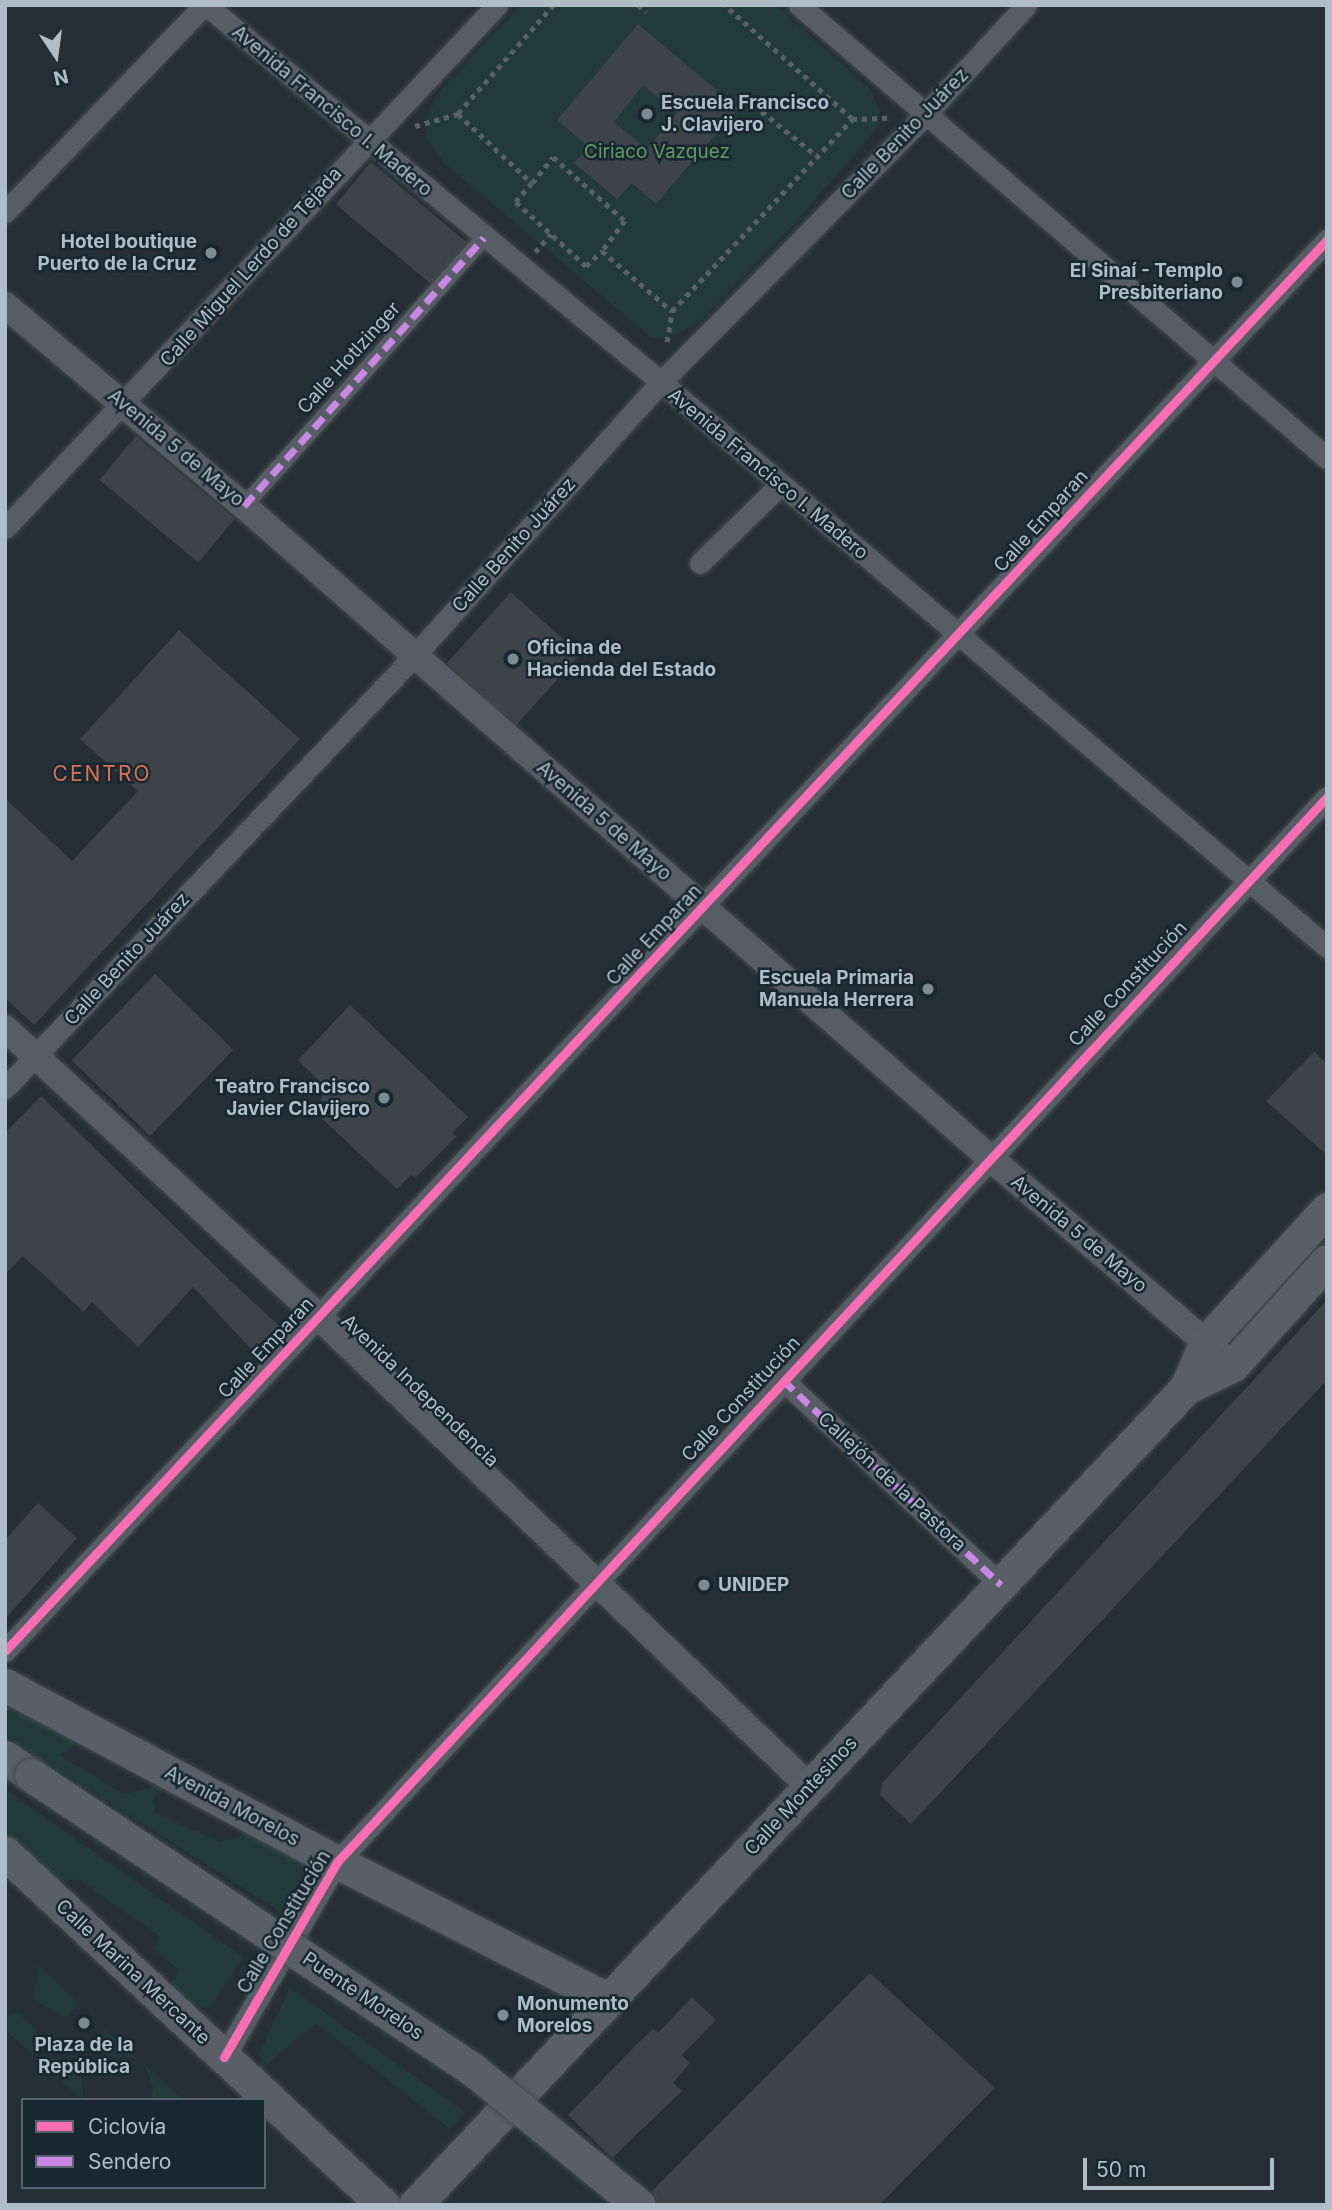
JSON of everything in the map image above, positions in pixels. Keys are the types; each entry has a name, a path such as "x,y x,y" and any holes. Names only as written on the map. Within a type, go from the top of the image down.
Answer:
{"main road":[{"name":"Calle Montesinos","path":"415,2205 1186,1388 1206,1342 1327,1209"},
{"name":"Calle Montesinos","path":"1186,1388 1233,1365 1327,1261"},
{"name":"Avenida Morelos","path":"5,1685 337,1862 609,2000"},
{"name":"Puente Morelos","path":"18,1766 472,2069 639,2205"},
{"name":"Calle Marina Mercante","path":"5,1853 383,2205"}],"street":[{"name":"Avenida Francisco I. Madero","path":"205,5 661,383 1327,947"},
{"path":"5,212 205,5"},
{"name":"Calle Miguel Lerdo de Tejada","path":"5,528 126,404 366,141 497,5"},
{"path":"799,5 924,116 1214,358 1327,458"},
{"name":"Calle Benito Juárez","path":"5,1088 415,655 661,383 924,116 1026,5"},
{"name":"Calle Hotlzinger","path":"244,506 484,238"},
{"name":"Calle Emparan","path":"5,1651 960,636 1214,358 1327,240"},
{"name":"Avenida 5 de Mayo","path":"5,305 126,404 990,1158 1233,1365"},
{"path":"700,563 780,485"},
{"name":"Calle Constitución","path":"224,2056 337,1862 1327,797"},
{"name":"Avenida Independencia","path":"5,1028 319,1317 593,1584 810,1787"},
{"name":"Callejón de la Pastora","path":"783,1380 1001,1585"}],"path":[{"path":"532,183 458,114 554,5"},
{"path":"638,5 646,12"},
{"path":"601,251 671,311 852,119 724,5"},
{"path":"754,105 817,156"},
{"path":"553,158 625,221 586,266 516,202 532,183 553,158"}],"green space":[{"name":"Ciriaco Vazquez","path":"521,5 775,5 870,89 880,111 879,126 797,221 699,323 669,338 652,338 444,163 427,139 426,119 439,92"},
{"path":"5,1703 81,1743 59,1755 124,1794 160,1785 167,1789 153,1798 156,1813 220,1842 250,1833 303,1860 305,1872 280,1912 5,1735"},
{"path":"5,1789 243,1957 212,2005 199,2009 184,2004 169,1987 178,1969 154,1949 161,1937 78,1879 57,1879 5,1837"},
{"path":"38,1965 78,2003 66,2018 34,1999"},
{"path":"290,1988 465,2112 450,2129 316,2023 261,2070 259,2054"},
{"path":"19,2013 36,2029 41,2044 33,2055 5,2030 5,2016"},
{"path":"106,2030 136,2058 105,2055 93,2045"},
{"path":"145,2065 181,2098 151,2098 153,2088"},
{"path":"72,2070 82,2079 84,2098 82,2098 62,2082"}],"building":[{"name":"Escuela Francisco J. Clavijero","path":"638,24 738,108 656,204 632,183 617,199 574,163 589,147 557,120","holes":["643,85 677,113 647,149 614,122"]},
{"path":"371,162 467,242 431,284 336,204"},
{"path":"136,436 235,519 198,563 99,480"},
{"name":"Oficina de Hacienda del Estado","path":"511,592 580,654 516,726 447,663"},
{"path":"179,630 300,739 34,1025 5,998 5,798 72,861 138,791 80,739"},
{"path":"155,974 233,1050 150,1136 72,1060"},
{"name":"Teatro Francisco Javier Clavijero","path":"350,1005 468,1117 452,1133 457,1136 415,1178 411,1175 397,1189 314,1111 327,1089 298,1060"},
{"path":"1314,1052 1327,1064 1327,1155 1266,1101"},
{"path":"41,1096 279,1326 252,1350 193,1287 138,1347 92,1302 84,1312 23,1256 5,1274 5,1133"},
{"path":"1327,1300 1327,1380 911,1824 880,1795 882,1783"},
{"path":"38,1503 77,1538 5,1619 5,1540"},
{"path":"870,1973 995,2088 879,2205 658,2205 652,2191"},
{"path":"692,1997 716,2020 682,2055 690,2063 673,2083 682,2091 612,2158 568,2115 636,2045 653,2029 658,2033"}],"marked path":[{"path":"244,506 484,238"},
{"path":"783,1380 1001,1585"}],"cycle path":[{"path":"5,1651 1327,240"},
{"path":"224,2057 337,1862 1327,797"}],"place":[{"name":"Escuela Francisco J. Clavijero","path":"647,114"},
{"name":"Hotel boutique Puerto de la Cruz","path":"211,253"},
{"name":"El Sinaí - Templo Presbiteriano","path":"1237,282"},
{"name":"Oficina de Hacienda del Estado","path":"513,659"},
{"name":"Escuela Primaria Manuela Herrera","path":"928,989"},
{"name":"Teatro Francisco Javier Clavijero","path":"384,1098"},
{"name":"UNIDEP","path":"704,1585"},
{"name":"Monumento Morelos","path":"503,2015"},
{"name":"Plaza de la República","path":"84,2023"}],"district":[{"name":"CENTRO","path":"102,774"}]}
